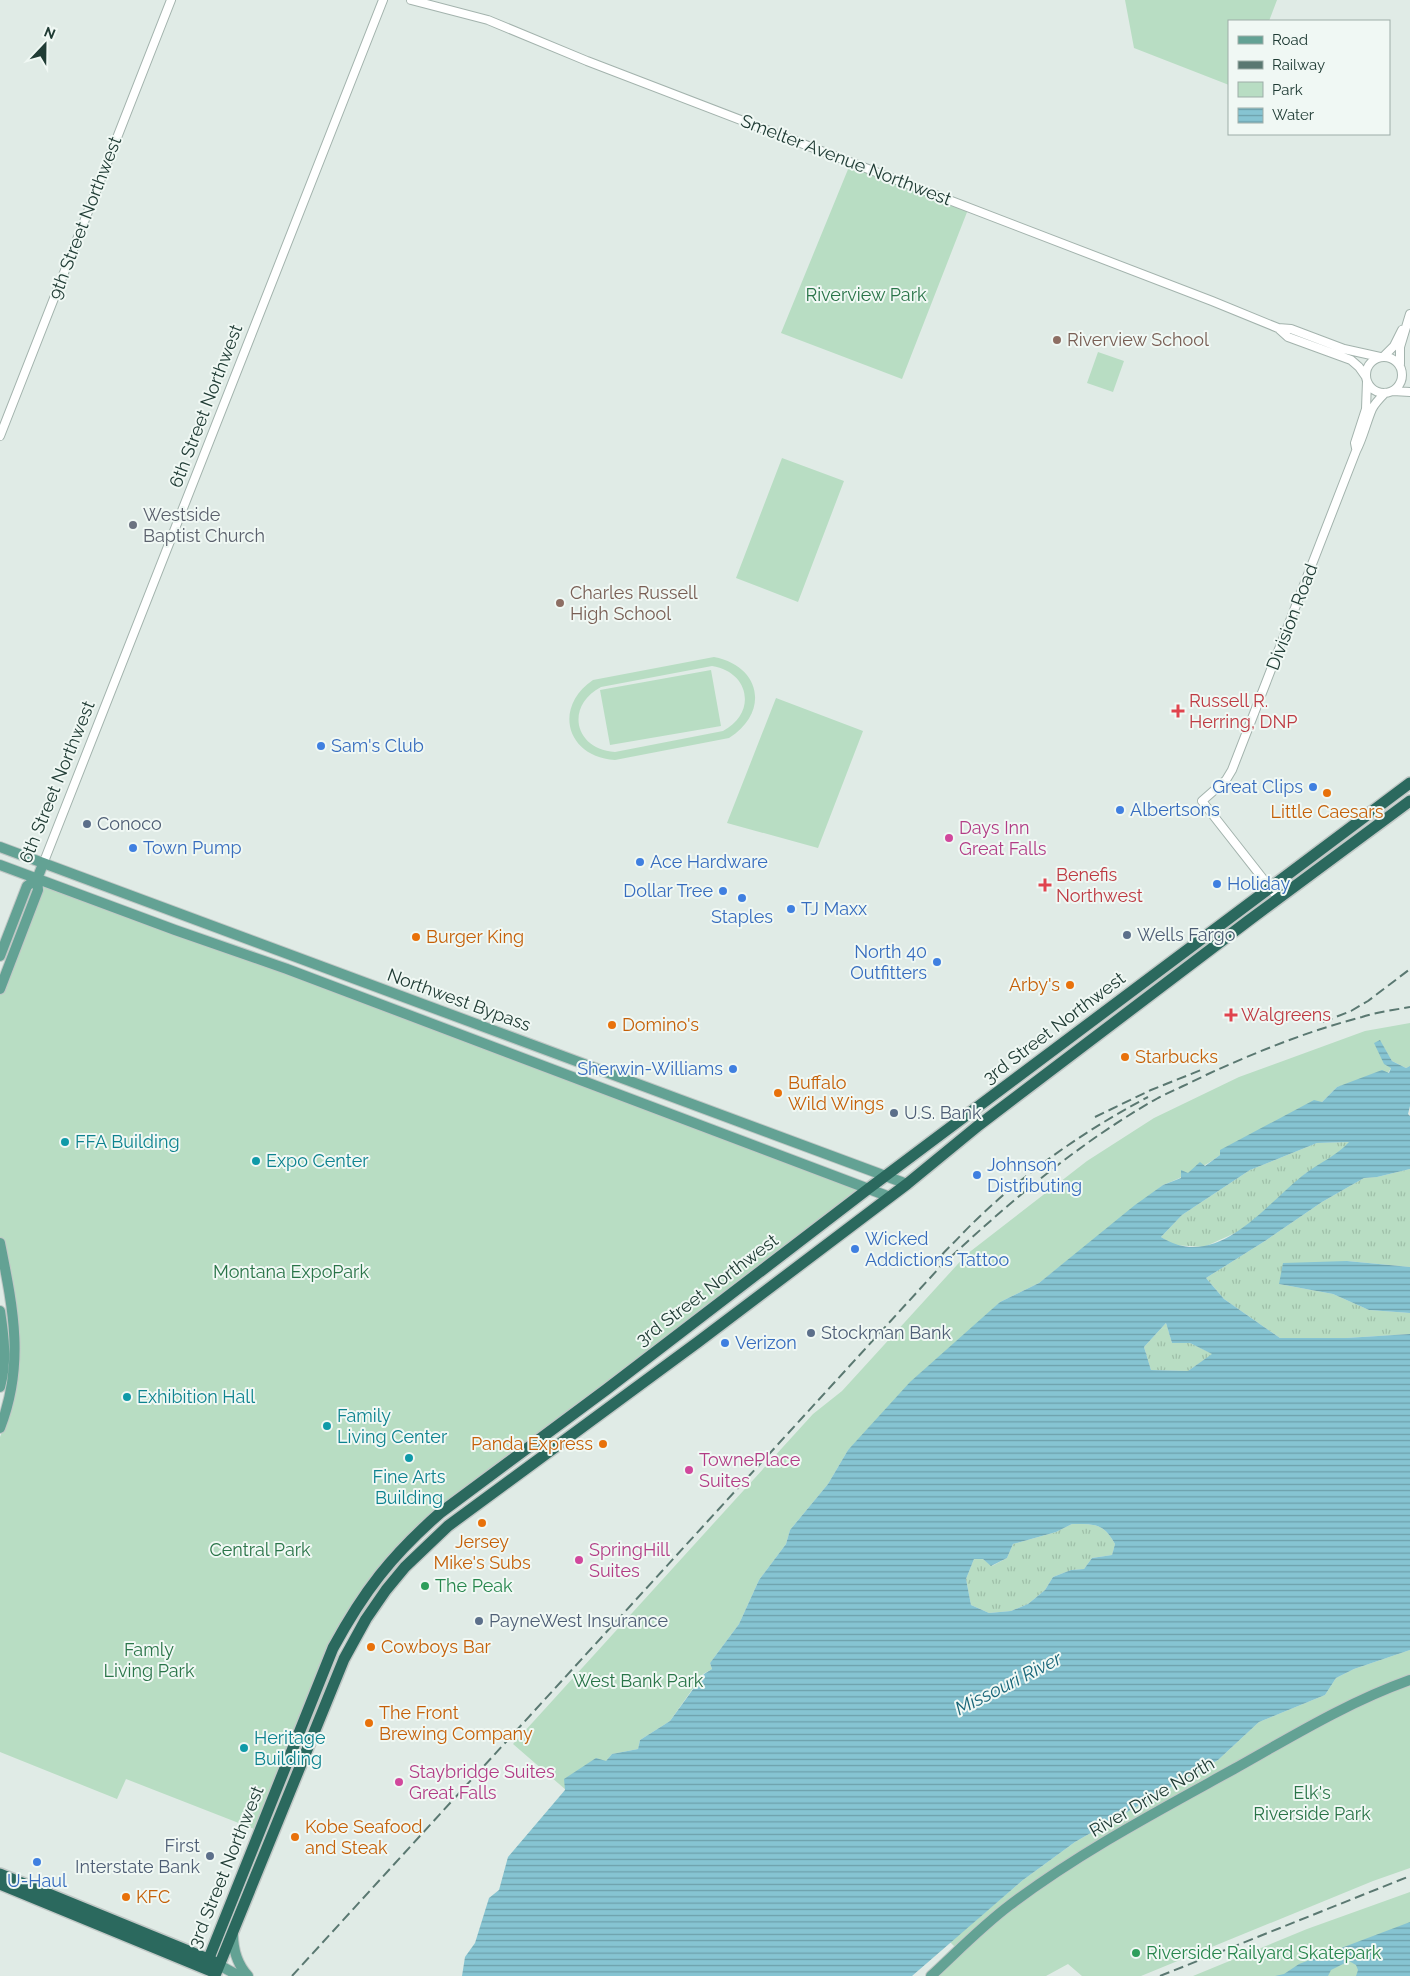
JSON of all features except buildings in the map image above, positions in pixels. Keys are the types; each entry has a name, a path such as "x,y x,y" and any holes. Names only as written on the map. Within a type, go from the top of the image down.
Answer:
{"highway":[{"name":"3rd Street Northwest","path":"207,1964 333,1648 359,1601 386,1565 415,1534 440,1513 607,1389 886,1175 1410,783"},
{"name":"3rd Street Northwest","path":"218,1971 344,1659 371,1611 405,1567 448,1526 620,1400 907,1184 980,1125 1136,1006 1410,801"},
{"path":"0,1874 207,1964 218,1971"},
{"path":"0,1884 207,1964"}],"main road":[{"name":"Northwest Bypass","path":"0,848 907,1184"},
{"name":"6th Street Northwest","path":"0,956 27,886 36,878 43,864"},
{"name":"Northwest Bypass","path":"0,865 286,969 890,1196"},
{"name":"6th Street Northwest","path":"0,989 38,890 36,878"},
{"path":"0,1243 9,1291 16,1358 14,1383 0,1428"},
{"path":"0,1311 5,1353 4,1373 0,1387"},
{"name":"River Drive North","path":"931,1976 997,1916 1071,1863 1122,1832 1306,1729 1355,1704 1410,1680"},
{"path":"234,1931 233,1947 240,1967 248,1976"},
{"path":"218,1971 239,1976"}],"street":[{"name":"9th Street Northwest","path":"0,436 171,0"},
{"name":"6th Street Northwest","path":"43,864 382,0"},
{"name":"Smelter Avenue Northwest","path":"411,0 488,20 596,64 988,214 1278,328 1291,329 1344,349 1382,357"},
{"path":"1410,314 1394,346 1382,357 1369,364 1367,379 1372,388 1384,393 1393,391 1410,392"},
{"path":"1406,324 1400,347 1400,364 1403,372 1410,378"},
{"name":"Smelter Avenue Northwest","path":"1278,328 1288,337 1350,360 1359,367 1367,379"},
{"path":"1382,357 1393,358 1400,364"},
{"path":"1393,391 1400,385 1403,372"},
{"name":"Division Road","path":"1356,451 1355,443 1366,409 1367,379"},
{"name":"Division Road","path":"1269,887 1202,801 1226,780 1232,770 1373,408 1384,393"},
{"path":"1269,887 1278,898"},
{"path":"1128,994 1136,1006"}],"green space":[{"path":"1125,0 1277,0 1269,20 1228,20 1228,85 1134,48"},
{"name":"Riverview Park","path":"851,162 969,207 902,379 781,333"},
{"path":"1098,352 1124,361 1113,392 1087,383"},
{"path":"782,458 844,481 798,602 736,578"},
{"path":"714,657 730,662 742,670 750,680 754,691 755,703 751,716 729,738 615,760 598,757 585,750 576,740 571,729 569,716 573,703 580,691 593,680","holes":["712,666 725,670 735,676 741,684 744,704 741,714 734,723 723,731 615,752 601,749 590,743 583,735 579,726 579,715 582,705 590,695 601,687"]},
{"path":"711,670 721,726 610,745 600,690"},
{"path":"776,698 863,731 818,848 727,823"},
{"name":"Montana ExpoPark","path":"37,879 868,1189 440,1513 359,1601 259,1831 126,1779 117,1799 0,1752 0,1437 11,1409 16,1358 0,1243 0,989"},
{"name":"West Bank Park","path":"1410,1023 1410,1066 1406,1068 1392,1061 1380,1041 1391,1068 1388,1073 1337,1087 1322,1102 1220,1155 1193,1172 1163,1185 1039,1283 1000,1302 848,1450 828,1484 790,1530 786,1544 759,1580 739,1624 710,1663 712,1669 703,1674 670,1721 640,1740 638,1749 612,1754 606,1761 566,1790 513,1744 813,1414 842,1391 967,1254 1087,1161 1154,1118 1239,1077 1365,1031"},
{"path":"1350,1142 1339,1153 1306,1173 1244,1229 1204,1247 1173,1245 1161,1237 1182,1215 1250,1170 1317,1143"},
{"path":"1410,1169 1410,1267 1347,1261 1279,1284 1333,1294 1369,1310 1410,1313 1410,1334 1346,1338 1280,1338 1224,1299 1206,1278 1322,1202 1364,1178 1377,1177"},
{"path":"1166,1323 1172,1343 1190,1343 1213,1354 1188,1371 1151,1370 1144,1347"},
{"path":"1072,1524 1086,1524 1102,1528 1115,1544 1112,1555 1092,1558 1084,1569 1071,1570 1053,1577 1045,1590 1028,1604 1011,1611 989,1613 971,1605 966,1579 974,1559 983,1559 992,1566 1007,1558 1013,1544 1056,1532"},
{"name":"Elk's Riverside Park","path":"1410,1650 1410,1868 1373,1881 1141,1976 1082,1976 1068,1964 1046,1976 937,1976 962,1954 950,1942 1023,1880 1075,1842 1218,1760 1259,1722 1325,1695 1336,1678 1354,1669"},
{"path":"1410,1892 1410,1976 1193,1976 1307,1929"}],"water":[{"name":"Missouri River","path":"1380,1040 1392,1061 1406,1068 1410,1066 1410,1106 1408,1114 1410,1116 1410,1169 1377,1177 1364,1178 1322,1202 1206,1278 1224,1299 1280,1338 1346,1338 1410,1334 1410,1650 1354,1669 1336,1678 1325,1695 1259,1722 1218,1760 1075,1842 1023,1880 912,1976 462,1976 465,1957 475,1943 489,1898 499,1890 508,1857 565,1790 564,1779 596,1758 606,1761 612,1754 638,1749 640,1740 670,1721 704,1674 712,1669 710,1663 739,1624 759,1580 786,1544 790,1530 828,1484 848,1450 910,1382 1000,1302 1039,1283 1135,1205 1163,1185 1181,1178 1181,1170 1188,1173 1200,1162 1205,1166 1220,1155 1220,1150 1314,1100 1322,1102 1337,1087 1382,1070 1389,1073 1391,1068 1384,1064 1374,1043","holes":["1349,1142 1334,1155 1306,1173 1240,1230 1221,1240 1202,1246 1182,1246 1161,1237 1182,1215 1250,1170 1317,1143","1166,1323 1172,1343 1190,1343 1212,1354 1188,1371 1151,1370 1144,1347","1072,1524 1098,1526 1107,1532 1115,1544 1112,1555 1092,1558 1084,1569 1071,1570 1053,1577 1045,1590 1028,1604 1011,1611 989,1613 971,1605 966,1579 974,1559 983,1559 991,1566 1007,1558 1013,1544 1056,1532"]},
{"path":"1347,1261 1410,1267 1410,1313 1369,1310 1333,1294 1279,1284 1283,1263"},
{"path":"1410,1922 1410,1976 1356,1976 1358,1970 1356,1965 1349,1961 1331,1970 1328,1976 1275,1976 1284,1974 1299,1964"}],"railway":[{"path":"1323,1022 1351,1011 1368,1001 1410,969"},
{"path":"292,1976 940,1267 991,1220 1072,1155 1128,1116 1158,1098 1244,1058 1302,1035 1368,1015 1410,1007"},
{"path":"1095,1117 1151,1090 1201,1070"},
{"path":"933,1266 982,1214 1026,1176 1073,1142 1148,1097"},
{"path":"1160,1976 1410,1876"}],"place":[{"name":"Riverview School","path":"1057,340"},
{"name":"Westside Baptist Church","path":"133,525"},
{"name":"Charles Russell High School","path":"560,603"},
{"name":"Russell R. Herring, DNP","path":"1178,711"},
{"name":"Sam's Club","path":"321,746"},
{"name":"Great Clips","path":"1313,787"},
{"name":"Little Caesars","path":"1327,793"},
{"name":"Albertsons","path":"1120,810"},
{"name":"Conoco","path":"87,824"},
{"name":"Days Inn Great Falls","path":"949,838"},
{"name":"Town Pump","path":"133,848"},
{"name":"Ace Hardware","path":"640,862"},
{"name":"Holiday","path":"1217,884"},
{"name":"Benefis Northwest","path":"1045,885"},
{"name":"Dollar Tree","path":"723,891"},
{"name":"Staples","path":"742,898"},
{"name":"TJ Maxx","path":"791,909"},
{"name":"Wells Fargo","path":"1127,935"},
{"name":"Burger King","path":"416,937"},
{"name":"North 40 Outfitters","path":"937,962"},
{"name":"Arby's","path":"1070,985"},
{"name":"Walgreens","path":"1231,1015"},
{"name":"Domino's","path":"612,1025"},
{"name":"Starbucks","path":"1125,1057"},
{"name":"Sherwin-Williams","path":"733,1069"},
{"name":"Buffalo Wild Wings","path":"778,1093"},
{"name":"U.S. Bank","path":"894,1113"},
{"name":"FFA Building","path":"65,1142"},
{"name":"Expo Center","path":"256,1161"},
{"name":"Johnson Distributing","path":"977,1175"},
{"name":"Wicked Addictions Tattoo","path":"855,1249"},
{"name":"Stockman Bank","path":"811,1333"},
{"name":"Verizon","path":"725,1343"},
{"name":"Exhibition Hall","path":"127,1397"},
{"name":"Family Living Center","path":"327,1426"},
{"name":"Panda Express","path":"603,1444"},
{"name":"Fine Arts Building","path":"409,1458"},
{"name":"TownePlace Suites","path":"689,1470"},
{"name":"Jersey Mike's Subs","path":"482,1523"},
{"name":"SpringHill Suites","path":"579,1560"},
{"name":"The Peak","path":"425,1586"},
{"name":"PayneWest Insurance","path":"479,1621"},
{"name":"Cowboys Bar","path":"371,1647"},
{"name":"The Front Brewing Company","path":"369,1723"},
{"name":"Heritage Building","path":"244,1748"},
{"name":"Staybridge Suites Great Falls","path":"399,1782"},
{"name":"Kobe Seafood and Steak","path":"295,1837"},
{"name":"First Interstate Bank","path":"210,1856"},
{"name":"U-Haul","path":"37,1862"},
{"name":"KFC","path":"126,1897"},
{"name":"Riverside Railyard Skatepark","path":"1136,1953"}],"park label":[{"name":"Central Park","path":"260,1550"},
{"name":"Famly Living Park","path":"149,1660"}]}
